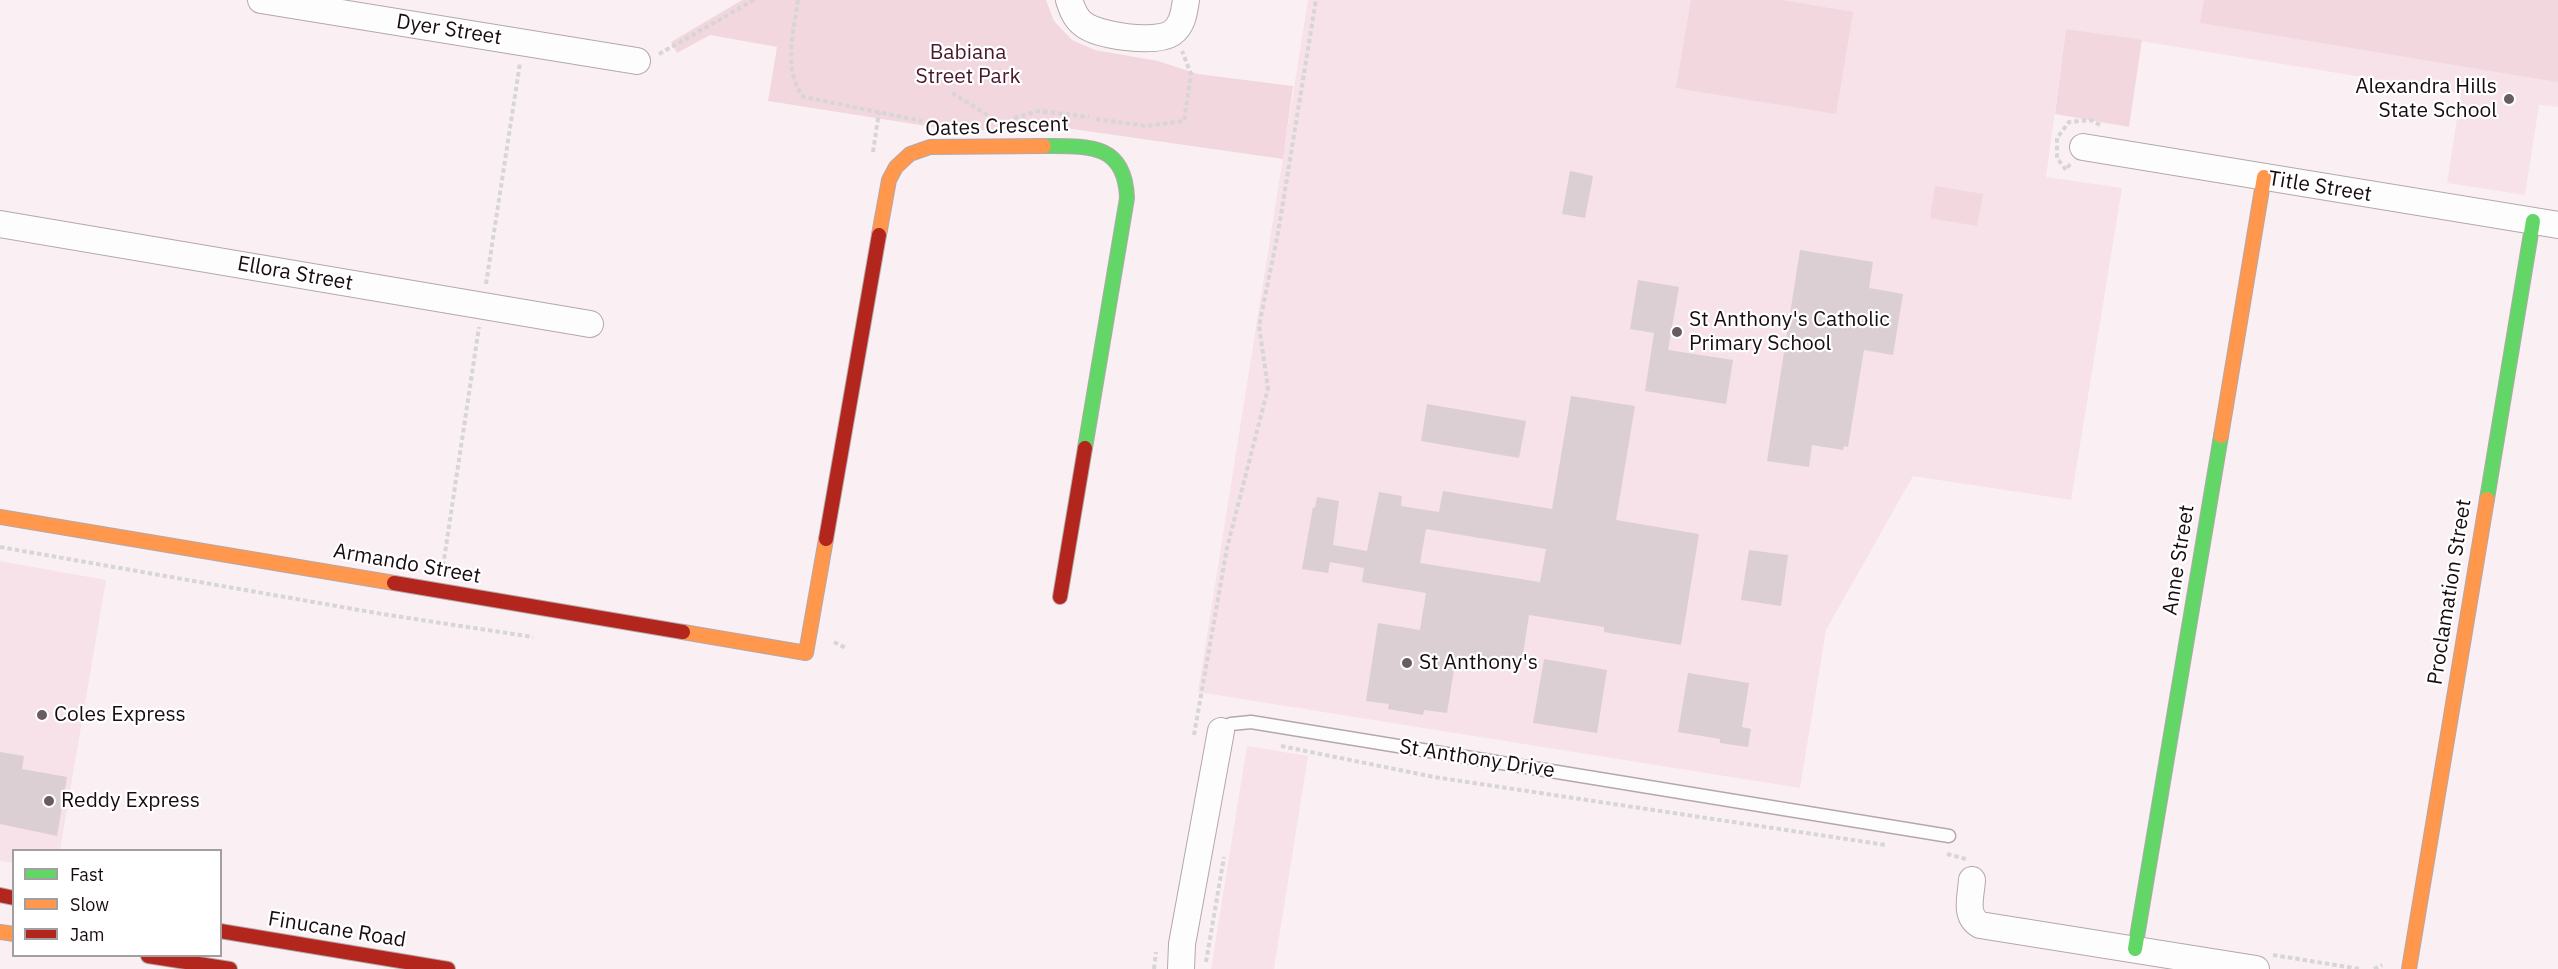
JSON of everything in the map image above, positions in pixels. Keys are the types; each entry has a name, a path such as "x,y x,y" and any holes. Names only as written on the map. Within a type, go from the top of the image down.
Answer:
{"main road":[{"name":"Oates Crescent","path":"806,654 889,180 894,166 915,151 922,149 1088,146 1107,153 1121,165 1127,181 1127,198 1060,597"},
{"name":"Anne Street","path":"2135,949 2264,177"},
{"name":"Proclamation Street","path":"2409,969 2533,221"},
{"name":"Armando Street","path":"0,517 806,654"},
{"name":"Finucane Road","path":"222,932 447,969"},
{"path":"154,957 230,969"}],"street":[{"name":"Dyer Street","path":"261,0 637,61"},
{"path":"1069,0 1072,10 1083,24 1099,32 1146,39 1162,38 1170,34 1183,18 1186,0"},
{"name":"Title Street","path":"2083,147 2558,225"},
{"name":"Ellora Street","path":"0,224 590,324"},
{"name":"St Anthony Drive","path":"1173,969 1173,953 1221,731"},
{"path":"1974,871 1969,913 1973,921 1980,925 2256,969"}],"lane":[{"name":"St Anthony Drive","path":"1221,731 1231,724 1251,723 1949,836"}],"path":[{"path":"637,61 668,51 754,0"},
{"path":"798,0 792,60 797,90 804,97 931,122"},
{"path":"1193,742 1227,548 1268,388 1259,326 1278,233 1316,0"},
{"path":"1012,119 1039,111 1049,111 1146,126 1184,121 1191,78 1190,67 1170,34"},
{"path":"952,93 999,123 992,125"},
{"path":"0,548 382,614 532,637"},
{"path":"1270,744 1434,777 1896,846"},
{"path":"1943,853 1974,871"},
{"path":"1205,969 1224,854"},
{"path":"1154,969 1173,953"}],"shaded area":[{"name":"St Anthony's Catholic Primary School","path":"1308,0 2558,0 2558,107 2539,105 2525,195 2447,183 2461,93 2066,29 2046,177 2122,188 2071,500 1913,476 1826,630 1800,788 1198,692"},
{"name":"Coles Express","path":"0,561 106,580 60,849 12,849 12,863 0,861"},
{"path":"1247,746 1308,756 1274,969 1211,969"}],"green space":[{"name":"Babiana Street Park","path":"742,0 1046,0 1054,21 1072,40 1095,50 1158,61 1198,74 1293,86 1283,159 1065,128 958,131 768,101 777,47 710,35 677,53 671,42"},
{"path":"1691,0 1782,0 1853,12 1836,114 1676,88"},
{"path":"2204,0 2558,0 2558,82 2200,23"},
{"path":"2066,29 2142,40 2129,127 2055,114"},
{"path":"1935,186 1983,194 1977,226 1930,218"}],"building":[{"path":"1570,171 1593,176 1585,218 1562,214"},
{"path":"1800,250 1873,262 1869,288 1903,294 1893,355 1864,350 1848,447 1844,446 1843,450 1812,445 1809,467 1767,461"},
{"path":"1638,280 1679,287 1668,350 1733,360 1726,404 1645,391 1654,333 1630,329"},
{"path":"1571,396 1635,406 1616,520 1699,534 1681,645 1604,632 1604,627 1529,615 1521,667 1456,657 1447,713 1424,710 1423,715 1388,709 1389,704 1366,701 1378,623 1420,630 1426,593 1362,582 1364,568 1330,562 1328,573 1302,569 1313,507 1315,508 1317,497 1339,501 1333,545 1367,551 1379,492 1402,496 1401,506 1439,512 1443,491 1552,509","holes":["1426,529 1546,549 1540,582 1420,563"]},
{"path":"1427,404 1526,421 1519,458 1421,441"},
{"path":"1749,550 1788,555 1781,606 1741,600"},
{"path":"1544,659 1607,670 1597,733 1533,723"},
{"path":"1688,673 1749,683 1742,727 1751,729 1748,747 1720,743 1720,739 1678,732"},
{"path":"0,752 24,756 22,769 67,777 57,836 0,824"}],"traffic: fast":[{"path":"1044,146 1075,146 1101,151 1111,157 1125,180 1127,198 1085,448"},
{"path":"2487,499 2533,221"},
{"path":"2135,949 2221,436"}],"traffic: slow":[{"path":"879,235 889,180 896,167 910,154 930,147 1044,146"},
{"path":"2221,436 2264,177"},
{"path":"2409,969 2487,499"},
{"path":"0,517 394,583"},
{"path":"683,632 806,653 826,539"},
{"path":"0,932 12,934"}],"traffic: jam":[{"path":"826,539 879,235"},
{"path":"1060,597 1085,448"},
{"path":"394,583 683,632"},
{"path":"0,895 12,898"},
{"path":"222,931 448,969"},
{"path":"154,957 230,969"}],"place":[{"name":"Alexandra Hills State School","path":"2509,99"},
{"name":"St Anthony's Catholic Primary School","path":"1677,332"},
{"name":"St Anthony's","path":"1407,663"},
{"name":"Coles Express","path":"42,715"},
{"name":"Reddy Express","path":"49,801"}]}
